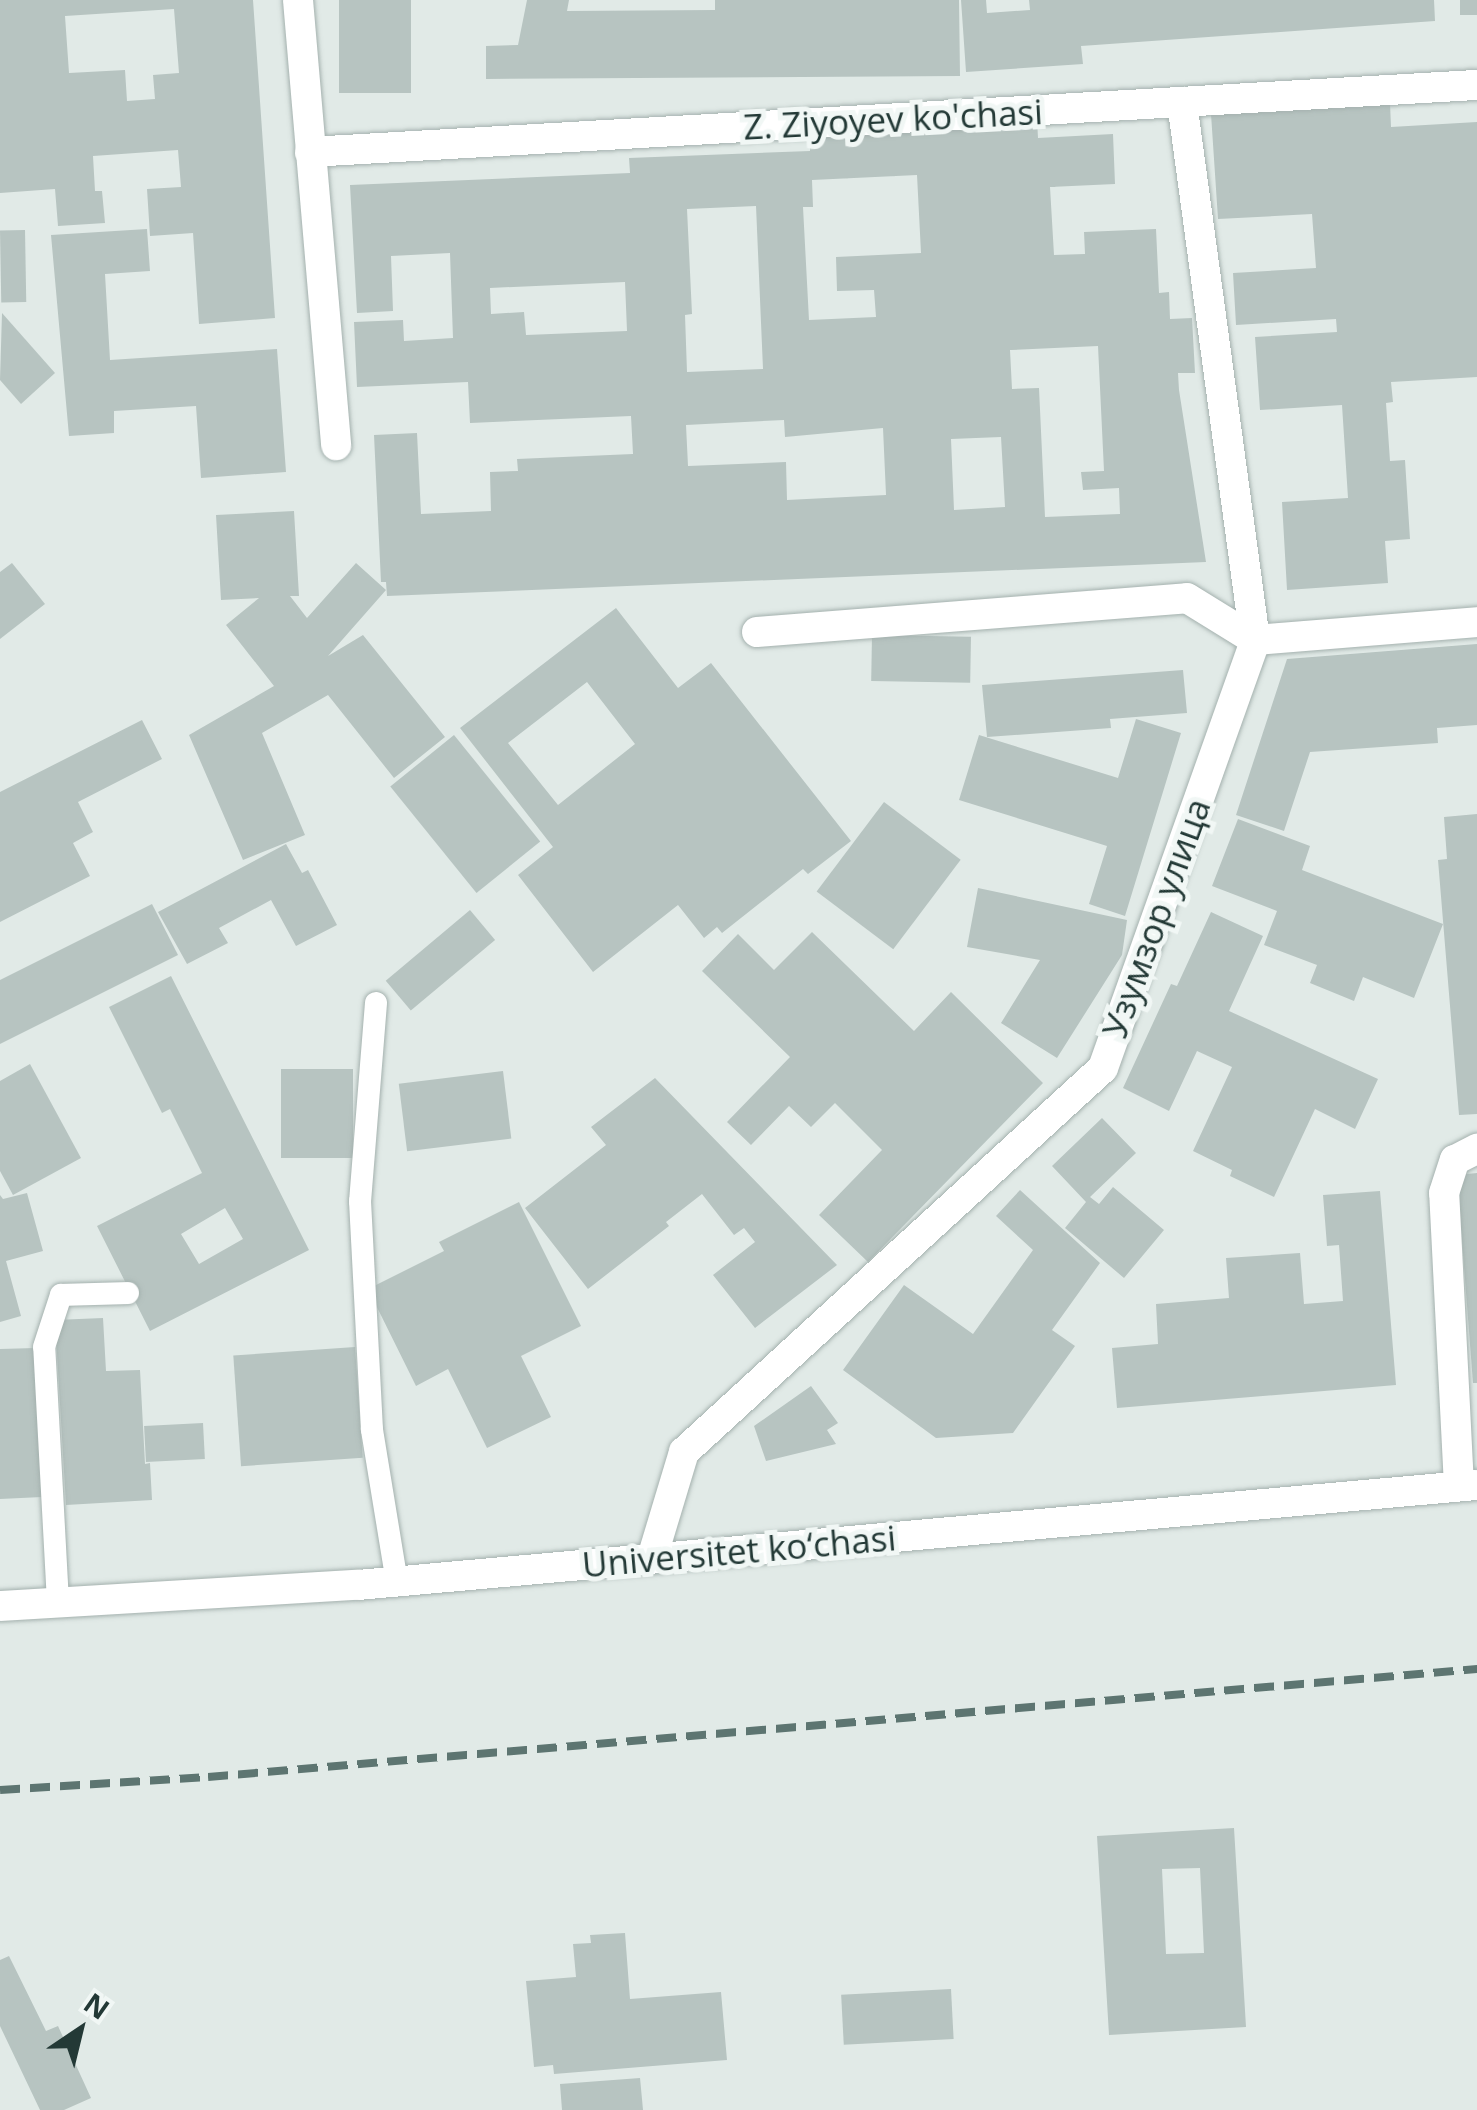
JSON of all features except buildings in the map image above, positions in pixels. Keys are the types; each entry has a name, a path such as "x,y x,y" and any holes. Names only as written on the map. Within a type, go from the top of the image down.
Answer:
{"street":[{"path":"298,0 336,445"},
{"name":"Z. Ziyoyev ko'chasi","path":"310,152 1477,86"},
{"name":"Узумзор улица","path":"652,1558 684,1452 1102,1068 1254,640 1182,102"},
{"path":"757,632 1187,598 1254,640 1477,622"},
{"path":"1468,1486 1444,1192 1454,1160 1477,1148"},
{"name":"Universitet kо‘chasi","path":"0,1606 397,1582 1468,1486"}],"lane":[{"path":"376,1003 360,1201 372,1430 397,1582"},
{"path":"58,1602 44,1347 61,1294 128,1292"}],"railway":[{"path":"0,1790 208,1777 1477,1669"}]}
